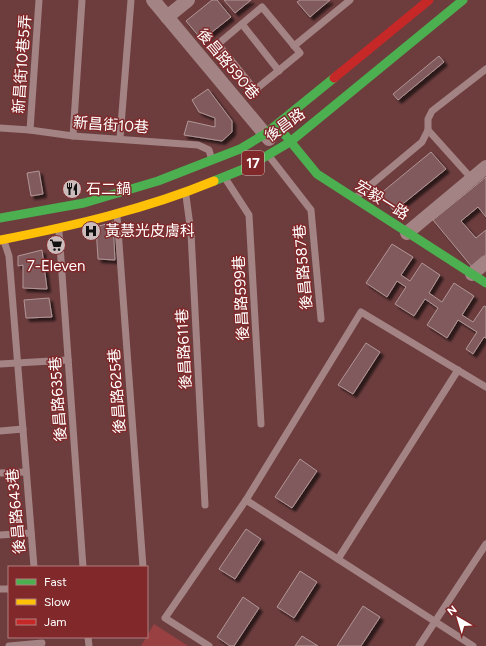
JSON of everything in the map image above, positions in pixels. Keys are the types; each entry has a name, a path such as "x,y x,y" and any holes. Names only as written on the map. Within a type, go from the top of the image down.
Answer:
{"main road":[{"name":"後昌路","path":"2,239 59,229 185,193 225,178 290,142 462,0"},
{"name":"後昌路","path":"0,218 84,203 158,181 240,149 265,134 420,3"},
{"name":"宏毅一路","path":"277,124 317,174 486,283"}],"street":[{"name":"後昌路590巷","path":"153,0 265,134 273,152"},
{"path":"167,17 188,0"},
{"path":"420,3 433,24"},
{"path":"407,233 486,168"},
{"path":"0,225 2,239"},
{"path":"472,274 486,262"}],"lane":[{"name":"新昌街10巷5弄","path":"30,130 39,0"},
{"path":"73,136 82,0"},
{"path":"120,138 131,0"},
{"path":"294,46 350,0"},
{"path":"262,7 294,46 300,53 255,90 218,44 262,7"},
{"path":"242,24 279,71"},
{"path":"354,199 422,142 428,130 428,119 432,111 486,69"},
{"name":"新昌街10巷","path":"0,128 30,130 73,136 120,138 198,145 208,150 212,160"},
{"path":"428,130 472,179"},
{"name":"後昌路587巷","path":"273,152 311,210 321,319"},
{"name":"後昌路599巷","path":"225,178 249,215 261,424"},
{"name":"後昌路611巷","path":"185,193 191,232 205,505"},
{"name":"後昌路625巷","path":"116,213 143,566"},
{"name":"後昌路635巷","path":"59,229 83,566"},
{"name":"後昌路643巷","path":"2,239 9,256 34,566"},
{"path":"209,646 165,618 246,500 362,312 486,387"},
{"path":"0,364 68,360"},
{"path":"338,559 458,370"},
{"path":"0,431 23,429"},
{"path":"0,473 26,472"},
{"path":"246,500 473,646"},
{"path":"0,535 31,533"},
{"path":"420,646 486,544"},
{"path":"9,646 42,642"}],"shaded area":[{"path":"154,624 188,646 141,646 146,638 148,638 148,634"}],"building":[{"path":"212,0 217,0 231,17 202,40 186,21"},
{"path":"224,0 251,0 235,13"},
{"path":"300,0 330,0 310,17 297,2"},
{"path":"439,56 444,62 398,100 393,94"},
{"path":"208,89 232,121 232,132 222,141 184,135 188,121 215,127 215,118 199,112 192,100"},
{"path":"431,152 446,169 394,211 380,194"},
{"path":"39,171 43,194 31,196 27,173"},
{"path":"486,177 486,217 478,207 461,221 476,238 486,230 486,255 472,267 433,220"},
{"path":"113,222 115,260 98,259 96,227"},
{"path":"392,244 413,257 401,275 410,281 422,263 440,275 429,293 442,302 454,283 474,296 462,315 473,322 484,306 486,307 486,338 484,337 473,354 466,349 477,332 458,320 447,338 427,325 438,308 425,299 414,316 395,304 406,287 397,281 387,297 366,283"},
{"path":"42,250 47,289 23,288 23,265 18,266 18,256"},
{"path":"49,298 52,317 26,318 24,300"},
{"path":"366,343 380,352 353,394 338,385"},
{"path":"300,459 317,471 292,508 275,497"},
{"path":"246,529 261,539 235,579 219,569"},
{"path":"300,571 317,582 294,618 277,607"},
{"path":"243,597 259,608 234,646 230,646 217,637"},
{"path":"363,606 380,617 361,646 337,646"},
{"path":"302,636 318,646 295,646"}],"traffic: fast":[{"path":"214,181 246,168 290,142 463,0"},
{"path":"0,218 84,203 158,181 240,149 265,134 334,78"},
{"path":"281,130 317,174 486,283"}],"traffic: slow":[{"path":"0,240 109,216 162,200 214,181"}],"traffic: jam":[{"path":"334,78 429,0"}],"place":[{"name":"石二鍋","path":"72,189"},
{"name":"黃慧光皮膚科","path":"91,231"},
{"name":"7-Eleven","path":"56,245"}]}
